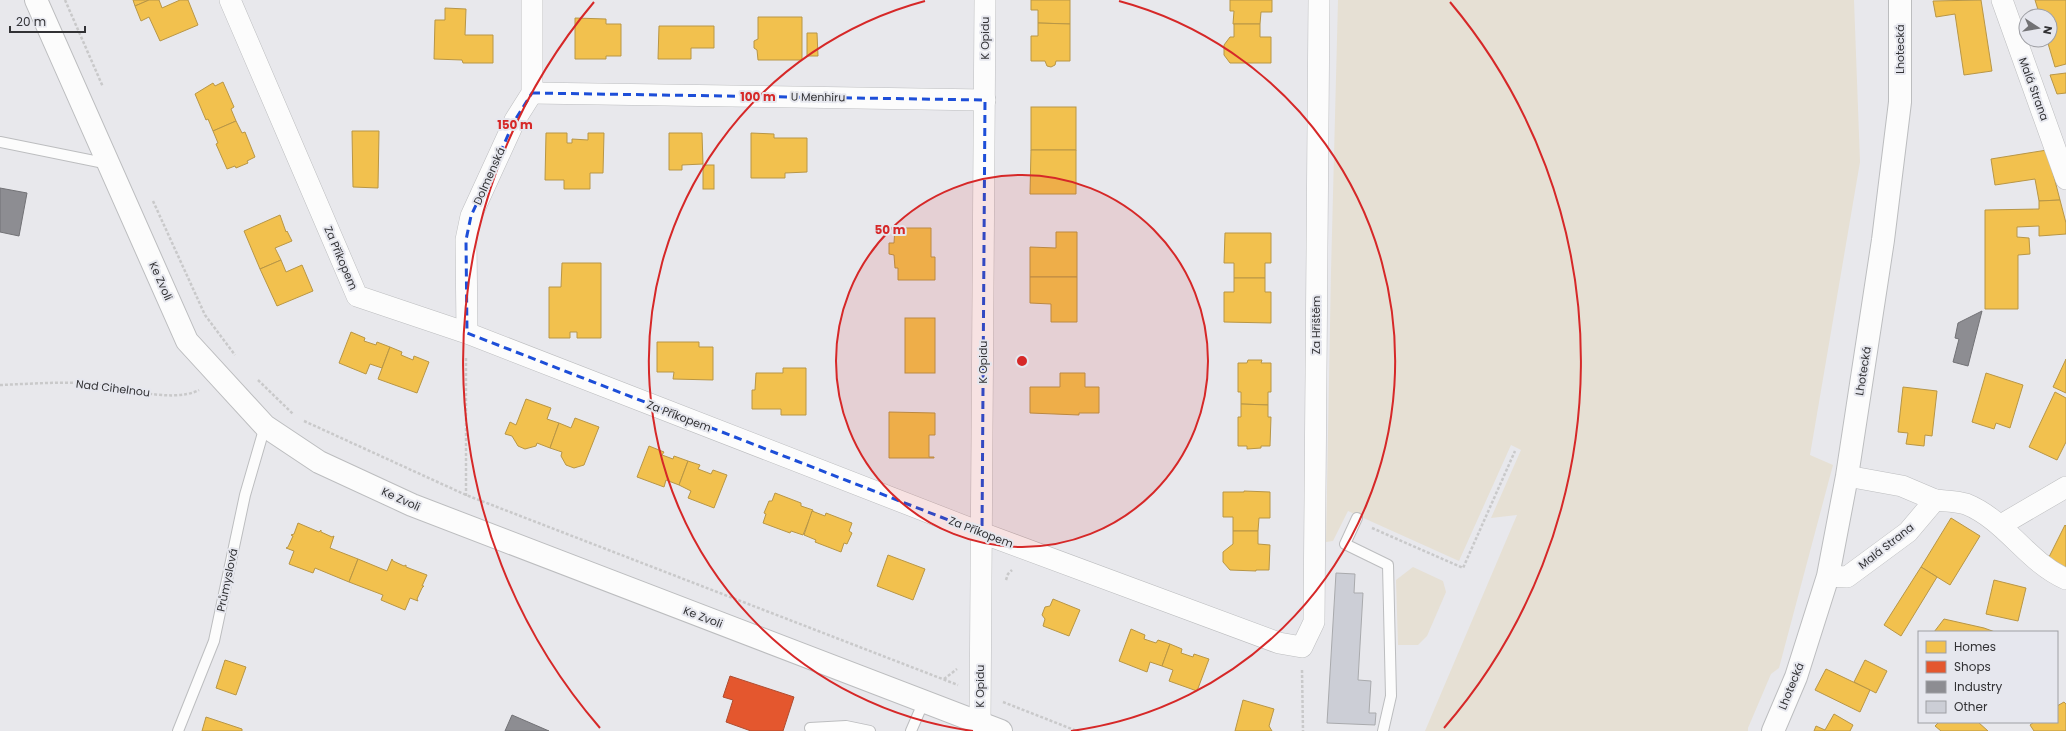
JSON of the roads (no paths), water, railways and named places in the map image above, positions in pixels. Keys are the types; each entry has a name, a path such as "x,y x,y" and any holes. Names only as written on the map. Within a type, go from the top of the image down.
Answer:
{"street":[{"name":"Ke Zvoli","path":"36,0 187,341 265,426 319,462 412,505 924,701 978,727 1001,731"},
{"name":"Za Příkopem","path":"230,0 357,296 467,334 982,533 1279,643 1302,647"},
{"path":"532,0 532,93"},
{"name":"K Opidu","path":"978,727 980,694 982,533 985,0"},
{"name":"Za Hřištěm","path":"1302,647 1314,622 1319,0"},
{"name":"Lhotecká","path":"1773,731 1796,677 1828,576 1847,476 1883,240 1900,102 1900,0"},
{"name":"Malá Strana","path":"2002,0 2066,179"},
{"name":"Dolmenská","path":"467,334 466,240 471,216 515,120 532,93"},
{"name":"U Menhiru","path":"532,93 985,100"},
{"path":"1847,476 1902,486 1935,500 1965,504 2001,525 2030,555 2066,579"},
{"path":"2001,525 2066,487"},
{"name":"Malá Strana","path":"1828,576 1847,576 1908,532 1935,500"}],"lane":[{"path":"0,142 109,164"},
{"name":"Průmyslová","path":"178,731 214,641 245,495 265,426"},
{"path":"1356,519 1345,544 1388,564 1391,696 1383,731"},
{"path":"911,731 924,701"},
{"path":"810,728 846,726 870,731"}]}
